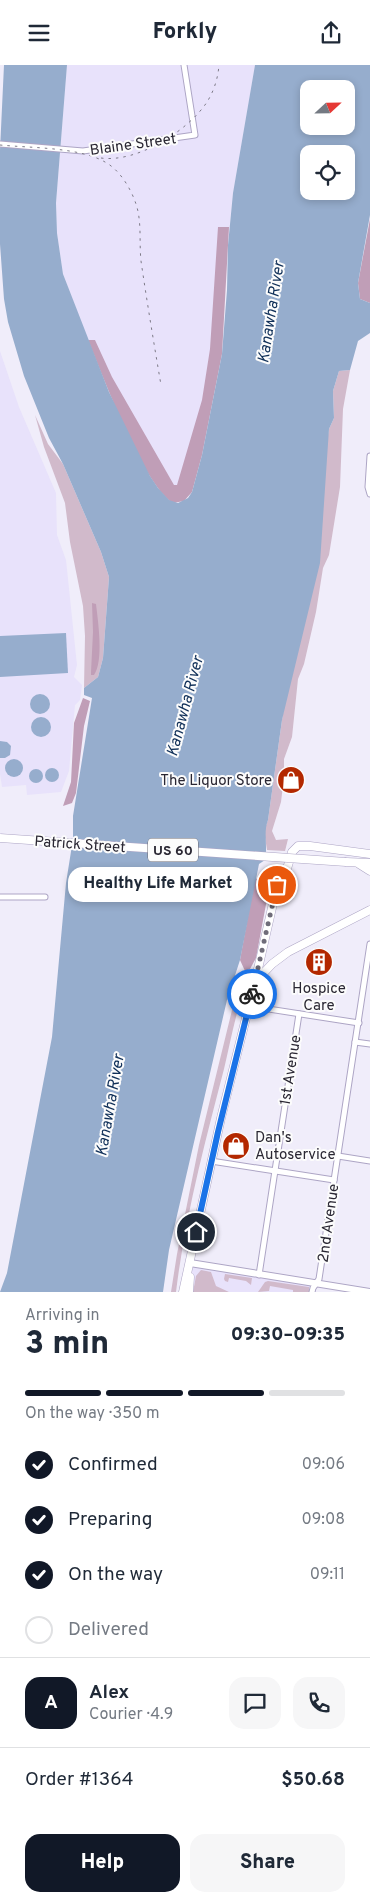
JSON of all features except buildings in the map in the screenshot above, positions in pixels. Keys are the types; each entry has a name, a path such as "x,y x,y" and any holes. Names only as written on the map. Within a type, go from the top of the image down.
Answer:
{"main road":[{"name":"Patrick Street","path":"0,838 370,863"},
{"path":"183,1292 211,1161 262,957 276,889 286,872 295,848 303,845 370,854"},
{"path":"357,863 370,871"},
{"path":"256,982 269,967 288,953 369,910"},
{"path":"262,957 263,965 269,967"},
{"path":"189,1292 192,1269 190,1263"}],"street":[{"name":"Blaine Street","path":"0,144 72,151 97,150 195,135 184,65"},
{"path":"370,456 368,487 370,494"},
{"path":"0,897 45,897"},
{"name":"2nd Avenue","path":"312,1292 319,1279 370,944"},
{"path":"248,1007 359,1023"},
{"name":"1st Avenue","path":"259,1275 299,1014"},
{"path":"355,1042 370,1044"},
{"path":"338,1156 370,1161"},
{"path":"211,1161 334,1180"},
{"path":"190,1263 370,1292"}],"shaded area":[{"path":"67,65 255,65 233,193 211,408 202,455 178,503 90,345 63,274 57,233 56,203"},
{"path":"370,219 370,303 360,299 358,283"},
{"path":"218,227 229,227 222,354 202,455 192,492 184,501 173,503 162,493 149,475 137,453 113,402 88,340 95,340 112,377 174,485 177,485 202,400 210,349"},
{"path":"0,351 19,407 56,493 57,535 66,560 77,665 74,677 82,685 80,700 75,705 69,771 61,792 27,795 26,785 2,787 0,774"},
{"path":"350,370 343,409 340,487 329,555 323,568 316,612 304,664 298,679 292,737 284,759 281,802 272,831 276,840 288,839 285,851 267,850 264,831 268,820 282,720 329,429 334,418 333,391 339,371"},
{"path":"35,415 48,444 63,464 101,552 109,577 103,658 98,677 84,688 85,636 83,606 70,542 65,503 44,447"},
{"path":"92,603 96,604 100,641 99,660 94,675 91,675"},
{"path":"83,698 90,701 84,726 76,793 72,803 63,806 71,782 74,723"},
{"path":"255,878 265,883 267,899 256,958 250,969 245,971 240,960"},
{"path":"253,971 247,982 236,1019 203,1152 190,1208 176,1292 171,1292 199,1145 234,1002 247,974"},
{"path":"190,1263 316,1283 312,1292 189,1292 192,1269"},
{"path":"201,1270 211,1272 216,1286 229,1292 193,1292 196,1276"},
{"path":"225,1274 252,1278 251,1285 246,1281 229,1278 228,1282 225,1281"},
{"path":"265,1282 309,1287 309,1292 293,1292 293,1290 270,1286 269,1291 258,1292"}],"water":[{"name":"Kanawha River","path":"4,65 67,65 56,203 57,233 63,274 109,392 150,476 169,500 178,503 188,498 192,492 202,455 222,354 233,193 255,65 370,65 370,215 358,283 360,299 370,303 370,333 358,341 350,370 339,371 333,391 334,418 329,429 320,563 282,720 266,830 265,860 259,864 240,960 227,1000 169,1250 163,1292 0,1292 7,1273 52,1037 66,883 73,839 73,816 92,698 84,695 84,688 98,677 103,658 109,577 101,552 63,464 49,438 24,376 8,322 4,299 0,244 0,150"},
{"path":"66,633 68,673 0,677 0,636"},
{"path":"36,694 44,694 50,700 50,708 44,714 36,714 30,708 30,700"},
{"path":"37,717 45,717 51,723 51,731 45,737 37,737 31,731 31,723"},
{"path":"0,741 7,742 11,746 10,755 5,758 0,758"},
{"path":"14,759 20,762 23,768 20,774 14,777 8,774 5,768 8,762"},
{"path":"52,768 57,770 59,775 57,780 52,782 47,780 45,775 47,770"},
{"path":"36,769 41,771 43,776 41,781 36,783 31,781 29,776 31,771"}],"railway":[{"path":"101,158 130,155 145,150 175,134 207,102 218,75 219,65"},
{"path":"0,145 82,153 110,165 124,180 134,198 138,211 141,261 161,385"}],"way so far":[{"path":"252,994 277,885"}],"place":[{"name":"The Liquor Store","path":"291,780"},
{"name":"Healthy Life Market","path":"277,885"},
{"name":"Hospice Care","path":"319,962"},
{"name":"Dan's Autoservice","path":"236,1146"}],"route":[{"path":"196,1232 252,994"}]}
